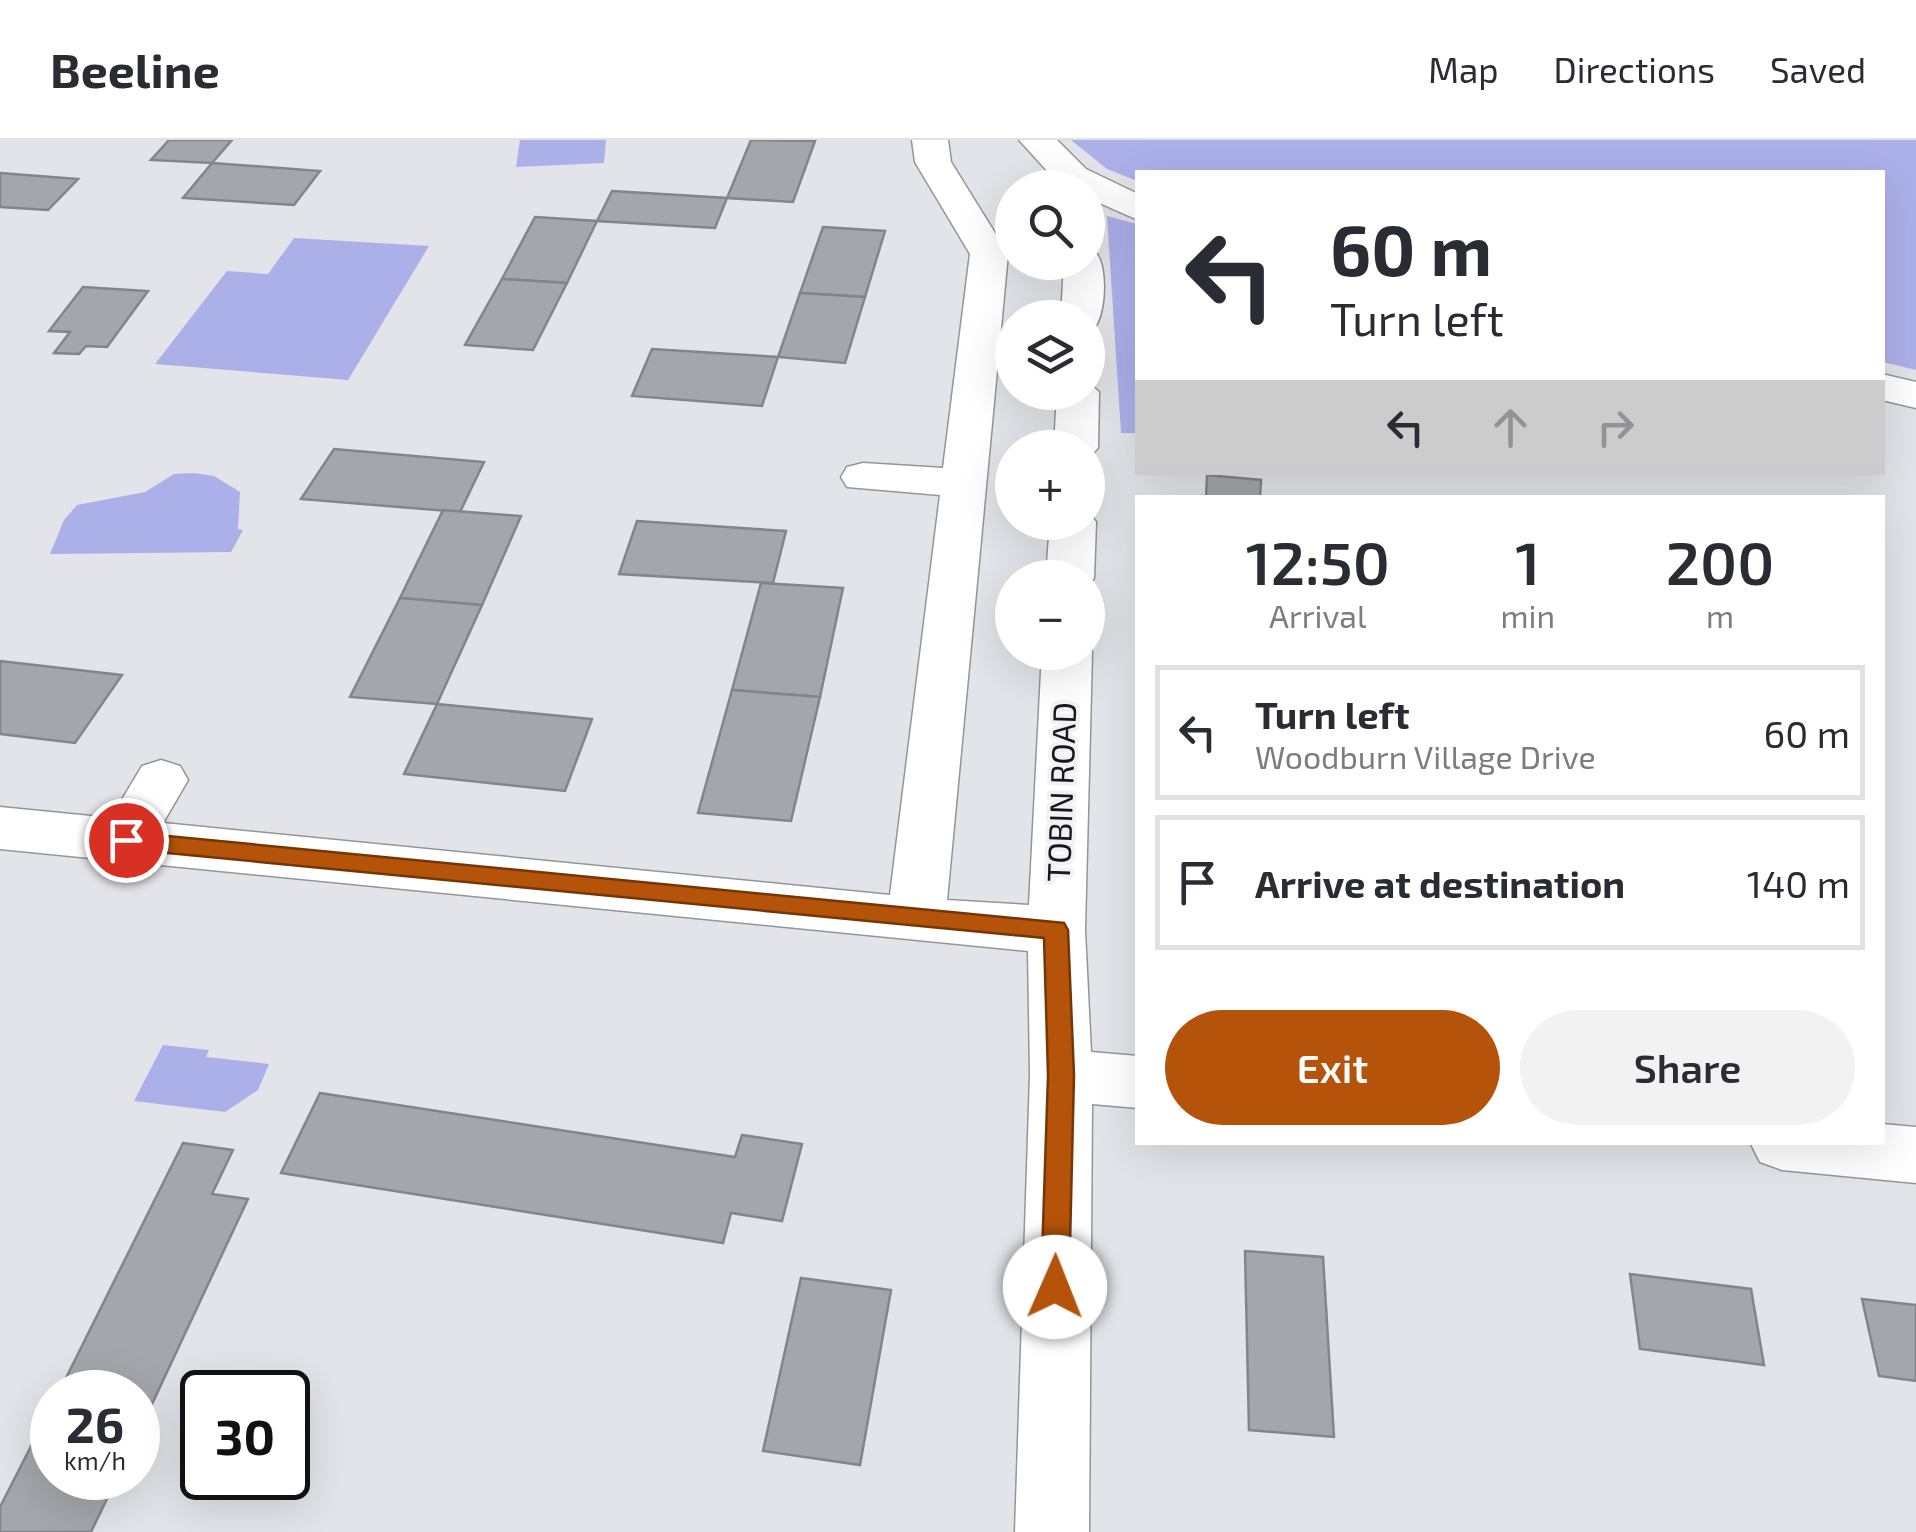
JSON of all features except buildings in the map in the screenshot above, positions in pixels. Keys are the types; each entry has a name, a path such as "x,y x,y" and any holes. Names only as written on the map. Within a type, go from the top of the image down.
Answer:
{"street":[{"path":"916,920 989,254 934,162 930,140"},
{"path":"1037,140 1066,170"},
{"path":"1105,205 1135,209"},
{"path":"1885,389 1916,394"},
{"path":"863,477 966,484"},
{"name":"TOBIN ROAD","path":"1052,1532 1061,1075 1056,930 1066,670"},
{"path":"126,840 161,780"},
{"path":"0,828 916,920 1056,930"},
{"path":"1061,1075 1135,1082"},
{"path":"1813,1145 1916,1155"}],"shaded area":[{"path":"520,140 606,140 604,163 516,167"},
{"path":"1071,140 1916,140 1916,370 1885,362 1885,170 1135,170 1135,180 1107,169"},
{"path":"1107,216 1135,223 1135,433 1121,433"},
{"path":"294,238 429,246 348,380 155,364 227,271 268,274"},
{"path":"174,474 214,476 240,492 238,529 243,530 231,552 50,554 64,520 77,505 145,492"},
{"path":"163,1045 209,1050 206,1057 269,1064 258,1090 225,1112 134,1101"}],"route":[{"path":"126,840 916,920 1056,930 1061,1075 1055,1287"}]}
